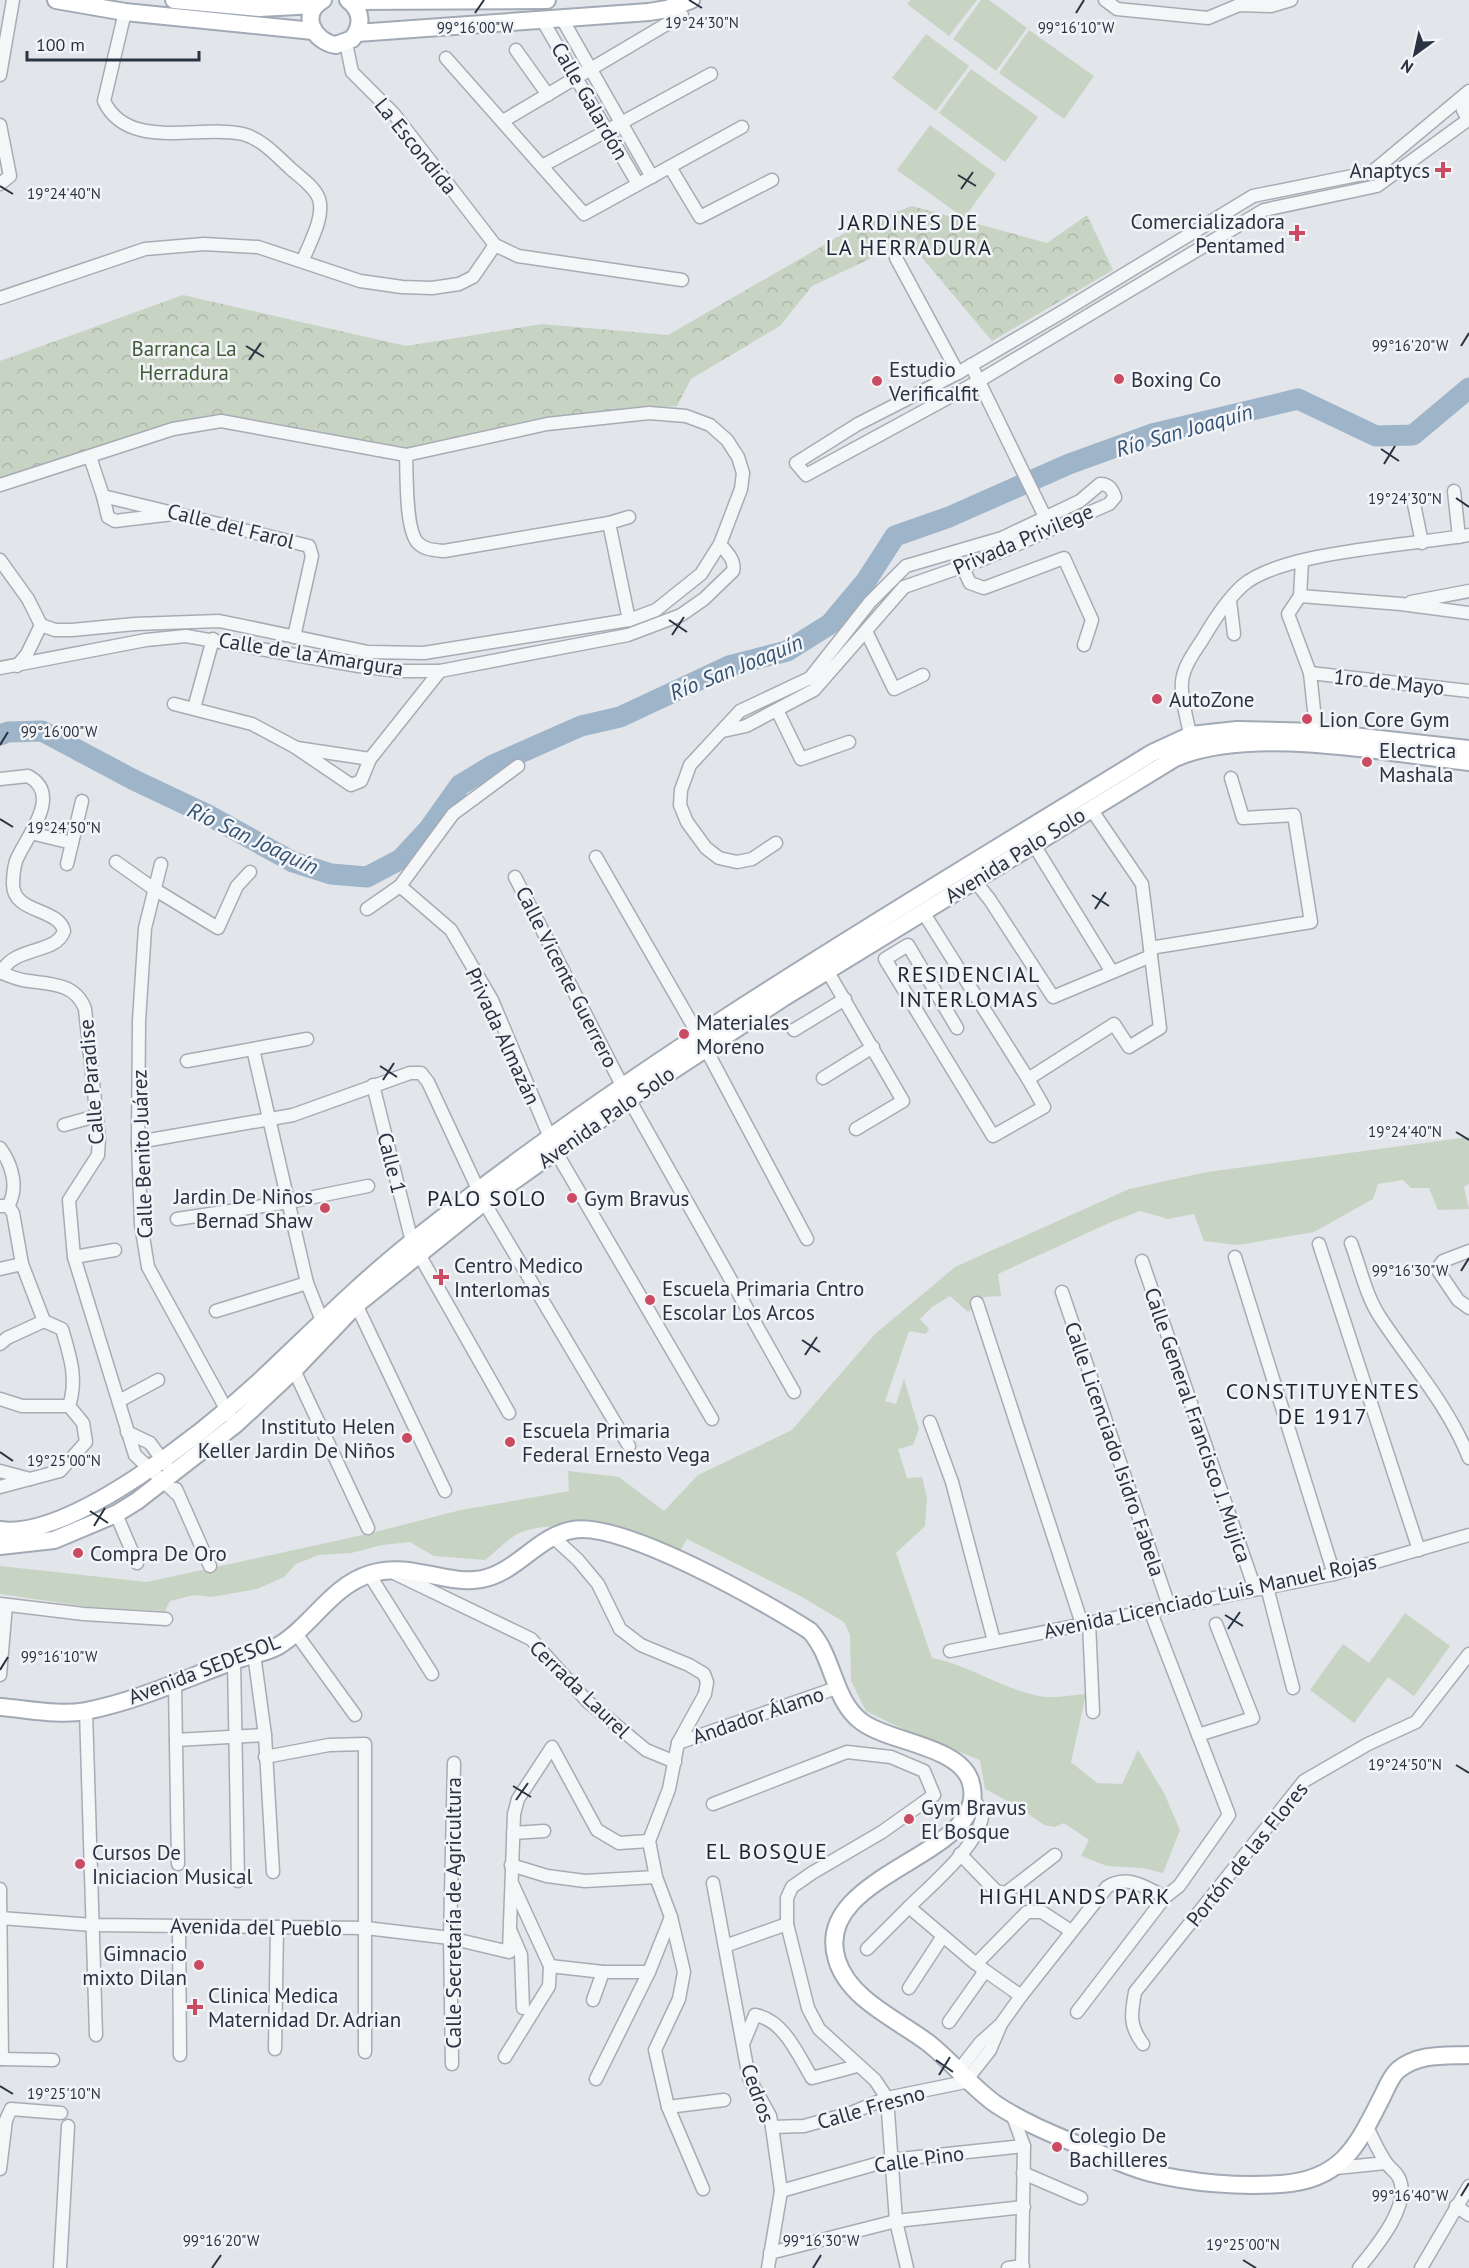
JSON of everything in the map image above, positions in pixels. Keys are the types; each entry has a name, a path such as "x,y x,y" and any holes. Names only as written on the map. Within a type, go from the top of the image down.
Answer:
{"main road":[{"path":"57,0 125,12 313,31"},
{"path":"174,0 259,8 320,1"},
{"path":"349,1 547,0"},
{"path":"320,1 310,17 313,31 327,44 351,38 686,4"},
{"path":"349,1 358,10 360,22 351,38"},
{"name":"Avenida Palo Solo","path":"0,1546 54,1539 116,1514 231,1418 288,1365 353,1299 415,1247 481,1197 626,1093 702,1042 1152,753 1237,730 1317,739 1469,762"},
{"name":"Avenida Palo Solo","path":"1317,739 1469,749"},
{"name":"Avenida Palo Solo","path":"824,964 882,936 975,881 1155,770 1192,743"},
{"name":"Avenida Palo Solo","path":"0,1530 10,1532 49,1525 89,1507 147,1469 165,1471"},
{"path":"552,1536 574,1529 605,1532 674,1556 810,1631 822,1644 850,1711 875,1730 942,1754 961,1768 970,1779 971,1797 968,1810 959,1824 937,1846 862,1890 848,1906 833,1942 837,1961 848,1982 871,2004 929,2044 965,2077 1012,2114 1045,2131 1148,2172 1189,2181 1279,2184 1311,2180 1336,2168 1358,2144 1395,2071 1423,2056 1469,2055"},
{"name":"Avenida SEDESOL","path":"0,1707 86,1711 175,1684 234,1660 278,1646 348,1584 369,1574 388,1569 416,1570 479,1580 502,1574 552,1536"}],"street":[{"path":"0,75 13,0"},
{"path":"1105,0 1117,9 1208,18 1235,3 1271,6 1291,0"},
{"path":"502,122 577,78 686,4"},
{"path":"125,12 104,101 108,111 122,122 142,130 164,134 213,130 245,135 269,148 312,189 319,199 320,213 303,260"},
{"name":"Calle Galardón","path":"561,17 652,177"},
{"name":"Calle Galardón","path":"541,18 638,184"},
{"name":"La Escondida","path":"351,38 352,72 394,114 495,245"},
{"path":"516,50 548,95"},
{"path":"446,58 584,214 742,127"},
{"path":"542,166 711,74"},
{"path":"1469,91 1372,172 1253,196 958,373 858,424 796,463 806,475 977,382 1227,232 1273,207 1377,186 1469,119 1463,110 1469,101"},
{"path":"0,125 5,180"},
{"path":"670,166 700,217 772,180"},
{"path":"1216,217 1227,232"},
{"path":"0,298 145,249 204,244 258,247 303,260 360,281 402,287 432,288 459,284 473,277 495,245 518,256 682,280"},
{"path":"896,258 958,373"},
{"path":"970,365 1008,437 1044,519 1053,529"},
{"name":"Calle de la Amargura","path":"41,625 55,630 72,630 135,624 219,621 368,652 424,654 629,620 656,610 683,591 701,574 720,544 741,489 743,473 738,457 727,440 710,425 686,416 649,413 547,424 406,455"},
{"path":"0,485 173,429 221,421 406,455 411,532 418,543 429,550 444,551 609,523 628,517"},
{"path":"90,457 108,517 115,521 180,513"},
{"name":"Privada Privilege","path":"723,731 746,726 814,690 904,587 962,566 1109,504 1115,497 1112,490 1106,484 1100,484 1080,501 1002,538 955,554 906,566 870,602 810,678 741,711 690,765 685,775 680,805 687,822 706,848 719,858 737,862 752,860 776,843"},
{"path":"1192,743 1182,682 1202,639 1243,585 1278,567 1302,561 1464,536 1454,490"},
{"name":"Calle del Farol","path":"103,496 309,546 312,556 294,637"},
{"path":"1413,499 1422,543"},
{"path":"609,523 629,620"},
{"name":"Calle de la Amargura","path":"0,668 146,640 186,636 359,666 398,671 440,671 628,635 681,615 704,599 733,571 734,566 730,557 720,544"},
{"path":"962,566 970,583 984,588 1064,558 1092,620 1084,645"},
{"path":"0,560 28,599 41,625 27,654 17,666"},
{"name":"Privada Privilege","path":"922,561 918,566 926,578"},
{"path":"1302,561 1300,596 1288,614 1310,673 1317,739"},
{"path":"1401,604 1469,591"},
{"path":"1300,596 1401,604 1469,613"},
{"path":"1230,602 1234,634"},
{"path":"866,631 894,689 923,675"},
{"path":"194,708 213,639"},
{"path":"174,704 252,724 295,747 351,785 361,781 370,759 440,671"},
{"name":"1ro de Mayo","path":"1310,673 1469,691"},
{"path":"777,710 801,759 849,742"},
{"path":"295,747 370,759"},
{"path":"367,909 400,886 453,814 518,766"},
{"name":"Calle Paradise","path":"0,779 28,776 40,787 43,799 41,813 15,864 13,887 16,897 24,904 63,925 64,931 58,941 12,958 0,973 26,981 71,989 81,998 85,1010 98,1155 69,1200 74,1257 127,1432 135,1455 147,1469"},
{"path":"975,881 990,900 1053,997 1112,972 1151,952 1311,922 1294,815 1243,818 1231,778"},
{"path":"67,864 82,801"},
{"path":"1028,1079 1114,1024 1129,1047 1160,1028 1142,884 1091,808"},
{"path":"31,833 72,843"},
{"path":"1034,845 1112,972"},
{"path":"596,857 702,1042 807,1239"},
{"path":"116,861 154,889 218,928 237,886 250,872"},
{"name":"Calle Benito Juárez","path":"161,864 145,928 139,1021 138,1142 141,1224 148,1267 231,1418"},
{"name":"Calle Vicente Guerrero","path":"515,877 626,1093 794,1392"},
{"name":"Privada Almazán","path":"400,886 451,930 492,1000 553,1145 712,1419"},
{"path":"923,912 1044,1107 993,1136 885,959 908,945 957,1028"},
{"path":"882,936 894,953"},
{"path":"824,964 903,1101 856,1129"},
{"path":"794,1030 845,999"},
{"path":"187,1061 307,1039"},
{"path":"823,1078 873,1047"},
{"path":"253,1049 308,1283 325,1327"},
{"path":"138,1142 293,1115 411,1072 421,1073 428,1082 481,1197 629,1446"},
{"name":"Calle 1","path":"373,1085 415,1247 509,1413"},
{"path":"64,1125 96,1116"},
{"path":"0,1148 14,1178 14,1197 4,1206 13,1212 22,1264 44,1321 62,1329 73,1366 74,1390 69,1406"},
{"path":"177,1219 289,1202 368,1185"},
{"path":"1351,1243 1378,1315 1418,1368 1458,1430 1469,1458"},
{"path":"1319,1244 1419,1550"},
{"path":"74,1257 116,1250"},
{"path":"1469,1251 1443,1260 1437,1269 1438,1274 1458,1300 1469,1308"},
{"path":"1235,1257 1334,1574"},
{"name":"Calle General Francisco J. Mujica","path":"1142,1261 1261,1588 1293,1688"},
{"path":"0,1269 22,1264"},
{"path":"216,1311 308,1283"},
{"name":"Calle Licenciado Isidro Fabela","path":"1062,1292 1169,1606"},
{"path":"353,1299 445,1491"},
{"path":"978,1303 1086,1623 1093,1712"},
{"path":"0,1344 7,1338 44,1321"},
{"path":"288,1365 368,1528"},
{"path":"119,1401 158,1380"},
{"path":"0,1399 22,1406 69,1406"},
{"path":"0,1487 34,1480 60,1471 86,1442 83,1423 69,1406"},
{"path":"930,1422 952,1482 994,1641"},
{"path":"127,1432 150,1443 179,1496 210,1566"},
{"path":"0,1471 34,1480"},
{"path":"116,1514 138,1563"},
{"name":"Avenida Licenciado Luis Manuel Rojas","path":"950,1651 1334,1574 1469,1535"},
{"path":"552,1536 579,1560 598,1584 620,1629 641,1645 704,1674 707,1682 705,1694 678,1743 669,1789 649,1841 656,1877 671,1917 684,1972 679,1999 655,2050 668,2108 704,2189"},
{"name":"Cerrada Laurel","path":"388,1569 531,1639 587,1701 646,1750 675,1762"},
{"path":"369,1574 432,1674"},
{"path":"0,1675 3,1605 84,1614 166,1619"},
{"path":"1077,2012 1165,1897 1179,1886 1229,1815 1150,1610"},
{"path":"1198,1735 1253,1718 1216,1623"},
{"path":"295,1632 355,1715"},
{"path":"254,1654 265,1735 273,1872"},
{"name":"Portón de las Flores","path":"1143,2044 1133,2031 1130,2016 1135,1992 1304,1780 1368,1744 1416,1722 1469,1654"},
{"path":"234,1660 238,1881"},
{"path":"175,1684 178,1864"},
{"name":"Andador Álamo","path":"678,1743 839,1687"},
{"path":"86,1711 96,2035"},
{"path":"176,1740 265,1735"},
{"path":"266,1757 329,1745 365,1744 365,2052"},
{"path":"523,2008 521,1955 510,1928 513,1833 518,1799 552,1747 597,1830 619,1843 649,1841"},
{"path":"713,1803 847,1752 891,1757 924,1771 934,1796 882,1832 792,1887 787,1898 787,1924 812,2015 819,2029 874,2080 887,2098 890,2160 897,2221 907,2268"},
{"name":"Calle Secretaría de Agricultura","path":"452,2064 450,1938 454,1763"},
{"path":"867,1949 960,1854 975,1835 982,1816 981,1809 971,1797"},
{"path":"513,1833 544,1831"},
{"path":"960,1854 996,1891 1006,1893 1054,1855"},
{"path":"511,1865 547,1876 585,1881 656,1877"},
{"path":"506,2057 549,1986 550,1966 510,1879"},
{"path":"965,2077 990,2050 1001,2024 1021,1996 1107,1887 1116,1881 1127,1880 1165,1897"},
{"name":"Cedros","path":"713,1883 749,2078 770,2116 772,2127 781,2191 768,2268"},
{"path":"0,1889 1,2059 53,2060"},
{"path":"909,1907 980,1967 1021,1996"},
{"path":"949,2022 980,1967 1027,1912 1042,1912 1071,1931"},
{"path":"596,2079 649,1972 671,1917"},
{"name":"Avenida del Pueblo","path":"0,1918 93,1925 366,1928 450,1938 509,1952 510,1928"},
{"path":"724,1946 787,1924"},
{"path":"179,1926 180,2055"},
{"path":"275,2049 277,1927"},
{"path":"909,1988 943,1936"},
{"path":"550,1966 603,1972 649,1972"},
{"path":"592,2000 603,1972"},
{"path":"742,2044 755,2015 764,2016 781,2029 812,2078 857,2066"},
{"name":"Calle Fresno","path":"772,2127 804,2126 851,2113 887,2098 965,2077"},
{"path":"668,2108 724,2100"},
{"path":"0,2169 6,2120 11,2109 61,2113"},
{"path":"1008,2268 1022,2267 1024,2207 1024,2146 1012,2114"},
{"path":"60,2268 68,2126"},
{"path":"1359,2268 1376,2247 1396,2215 1402,2197 1399,2178 1386,2163 1366,2127"},
{"name":"Calle Pino","path":"781,2191 890,2160 1024,2146"},
{"path":"1336,2168 1386,2163"},
{"path":"1023,2173 1081,2198"},
{"path":"1421,2268 1469,2186"},
{"path":"1456,2206 1469,2215"},
{"path":"770,2253 897,2221 1024,2207"}],"green space":[{"path":"910,0 977,0 949,36 907,4"},
{"path":"981,0 989,0 1027,28 996,71 953,39"},
{"path":"1029,30 1094,76 1064,119 999,73"},
{"path":"926,34 969,66 936,111 892,78"},
{"path":"971,69 1038,117 1005,162 939,113"},
{"path":"930,125 996,174 964,218 897,170"},
{"name":"Barranca La Herradura","path":"912,206 1047,243 1087,215 1113,270 992,341 908,241 812,286 780,326 691,379 677,406 544,417 408,448 218,415 0,478 0,361 183,295 406,346 542,324 668,335 850,230"},
{"path":"1469,1137 1469,1184 1464,1187 1469,1209 1438,1210 1429,1188 1411,1188 1403,1180 1378,1184 1373,1199 1314,1232 1238,1245 1204,1241 1194,1214 1168,1219 1140,1211 998,1274 1001,1296 984,1297 968,1312 950,1296 932,1307 920,1319 929,1329 926,1334 909,1331 885,1401 896,1404 904,1379 919,1429 913,1445 898,1449 907,1478 922,1477 927,1498 925,1526 896,1553 932,1658 946,1661 1025,1693 1044,1697 1086,1694 1071,1762 1097,1783 1122,1784 1138,1750 1164,1793 1180,1830 1163,1873 1143,1868 1107,1866 1081,1856 1089,1840 1064,1823 1055,1827 1044,1825 1017,1806 985,1789 980,1760 913,1734 866,1711 851,1681 850,1635 844,1622 802,1597 687,1539 678,1554 595,1531 551,1527 531,1529 514,1536 485,1560 434,1556 410,1542 382,1545 351,1553 319,1555 296,1564 284,1577 257,1589 211,1597 194,1595 170,1601 165,1611 89,1607 0,1594 0,1566 147,1582 367,1534 461,1510 569,1491 568,1471 619,1477 664,1511 698,1475 792,1430 875,1334 955,1267 1129,1189 1207,1172"},
{"path":"1405,1613 1450,1646 1414,1696 1388,1677 1354,1723 1310,1690 1343,1644 1369,1663"}],"waterway":[{"name":"Río San Joaquín","path":"0,735 8,732 42,731 134,780 208,815 293,862 331,874 367,877 401,859 428,830 460,785 493,765 581,726 620,717 729,666 787,651 830,624 866,581 895,536 949,517 1069,464 1152,434 1298,399 1376,436 1413,435 1469,388"}],"place":[{"name":"Anaptycs","path":"1443,170"},
{"name":"Comercializadora Pentamed","path":"1297,233"},
{"name":"Boxing Co","path":"1119,379"},
{"name":"Estudio Verificalfit","path":"877,381"},
{"name":"AutoZone","path":"1157,699"},
{"name":"Lion Core Gym","path":"1307,719"},
{"name":"Electrica Mashala","path":"1367,762"},
{"name":"Materiales Moreno","path":"684,1034"},
{"name":"Gym Bravus","path":"572,1198"},
{"name":"Jardin De Niños Bernad Shaw","path":"325,1208"},
{"name":"Centro Medico Interlomas","path":"441,1277"},
{"name":"Escuela Primaria Cntro Escolar Los Arcos","path":"650,1300"},
{"name":"Instituto Helen Keller Jardin De Niños","path":"407,1438"},
{"name":"Escuela Primaria Federal Ernesto Vega","path":"510,1442"},
{"name":"Compra De Oro","path":"78,1553"},
{"name":"Gym Bravus El Bosque","path":"909,1819"},
{"name":"Cursos De Iniciacion Musical","path":"80,1864"},
{"name":"Gimnacio mixto Dilan","path":"199,1965"},
{"name":"Clinica Medica Maternidad Dr. Adrian","path":"195,2007"},
{"name":"Colegio De Bachilleres","path":"1057,2147"}],"district":[{"name":"JARDINES DE LA HERRADURA","path":"909,234"},
{"name":"RESIDENCIAL INTERLOMAS","path":"969,986"},
{"name":"PALO SOLO","path":"487,1198"},
{"name":"CONSTITUYENTES DE 1917","path":"1323,1404"},
{"name":"EL BOSQUE","path":"767,1851"},
{"name":"HIGHLANDS PARK","path":"1075,1896"}]}
